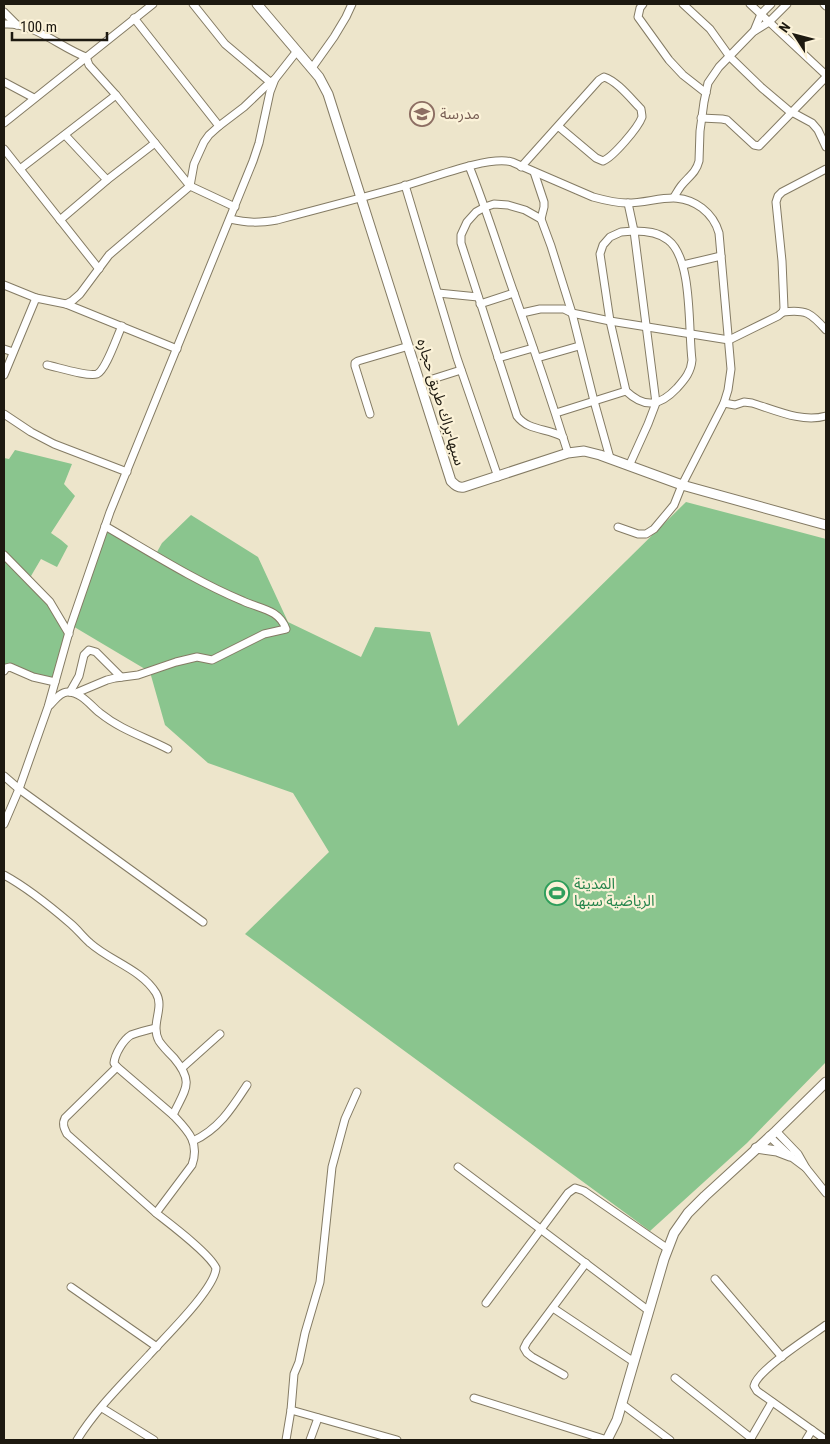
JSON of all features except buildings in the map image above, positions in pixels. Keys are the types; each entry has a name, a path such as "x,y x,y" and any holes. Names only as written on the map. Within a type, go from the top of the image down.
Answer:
{"main road":[{"name":"سبها-براك طريق حجاره","path":"258,4 325,86 451,481 456,486 461,487 498,477 568,452 584,451 610,458 682,485 826,525"},
{"path":"607,1440 617,1420 674,1232 688,1213 826,1082"},
{"path":"756,1148 790,1156"}],"street":[{"path":"4,122 153,4"},
{"path":"193,4 225,44 273,81"},
{"path":"312,68 334,37 352,4"},
{"path":"643,4 638,17 669,60 683,75 706,93"},
{"path":"682,4 710,29 730,56 762,88 792,112 812,123 818,130 826,147"},
{"path":"701,118 727,120 757,146 826,76 750,4"},
{"path":"754,32 761,14 771,4"},
{"path":"674,197 697,168 701,118 708,83 730,56 754,32 769,22 787,4"},
{"path":"4,12 17,25"},
{"path":"134,18 219,126"},
{"path":"4,24 17,25 86,57 89,65 116,95 190,186 234,207"},
{"path":"66,304 80,294 109,255 190,186 194,164 209,135 273,81 296,51"},
{"path":"521,166 599,80 604,77 609,78 641,109 642,116 624,142 608,159 603,161 596,158 558,126"},
{"path":"4,824 19,789 48,707 69,634 105,526 259,143 273,81"},
{"path":"4,82 34,98"},
{"path":"20,170 116,95"},
{"path":"65,135 107,180"},
{"path":"60,220 155,143"},
{"path":"4,149 99,270"},
{"path":"230,219 245,223 260,223 360,198 469,166 501,160 521,166 593,197 617,203 674,197 685,198 695,202 706,210 713,218 719,233 729,340 730,379 724,403 682,485 674,505 654,529 646,534 638,534 618,527"},
{"path":"469,166 485,206 568,452"},
{"path":"522,313 545,308 564,310 610,321 729,340 774,319 781,315 784,302 776,202 778,196 782,192 826,169"},
{"path":"534,172 544,204 541,219 572,313 579,346 610,458"},
{"path":"405,185 461,370 498,477"},
{"path":"628,203 634,231 656,403 629,466"},
{"path":"541,219 525,210 508,205 494,204 485,206 467,222 463,229 461,247 518,418 531,426 555,432 563,437"},
{"path":"634,231 654,233 668,240 676,249 683,265 687,290 692,360 689,372 670,395 656,403 646,403 634,398 626,391 610,321 600,258 601,250 610,237 621,232 634,231"},
{"path":"683,265 721,256"},
{"path":"4,284 36,298 66,304 177,349"},
{"path":"438,293 479,300 514,293"},
{"path":"4,375 36,298"},
{"path":"782,312 795,310 808,313 826,330"},
{"path":"47,365 86,374 96,374 103,369 122,326"},
{"path":"370,414 355,366 356,363 409,346"},
{"path":"537,358 579,346"},
{"path":"498,358 533,348"},
{"path":"4,349 13,352"},
{"path":"420,383 461,370"},
{"path":"556,413 626,391"},
{"path":"724,403 735,405 744,402 752,403 799,417 816,418 826,416"},
{"path":"4,414 31,432 54,444 127,472"},
{"path":"48,707 61,694 73,693 102,682 150,672 176,662 197,657 212,660 264,634 286,629 283,620 267,609 245,602 212,587 105,526"},
{"path":"4,555 50,602 69,634"},
{"path":"73,693 84,654 89,650 96,652 121,677"},
{"path":"4,671 10,667 33,677 55,682"},
{"path":"73,693 120,727 168,749"},
{"path":"4,776 19,789 203,922"},
{"path":"4,875 26,888 65,919 89,943 147,982 155,992 159,1006 155,1028 159,1041 182,1068 188,1082 173,1115"},
{"path":"155,1028 132,1035 115,1058 114,1063 173,1115 194,1141 196,1156 192,1165 156,1213"},
{"path":"182,1068 220,1034"},
{"path":"77,1440 102,1408 192,1307 214,1276 216,1268 212,1261 192,1242 156,1213 67,1134 64,1128 65,1118 117,1067"},
{"path":"194,1141 216,1127 246,1085"},
{"path":"286,1440 294,1374 299,1362 305,1333 320,1282 332,1167 345,1119 357,1092"},
{"path":"772,1134 790,1156 806,1168"},
{"path":"772,1134 798,1154 806,1168 826,1193"},
{"path":"458,1167 649,1311"},
{"path":"486,1303 572,1189 578,1188 584,1191 668,1249"},
{"path":"564,1375 532,1357 524,1348 526,1342 586,1263"},
{"path":"715,1279 782,1357"},
{"path":"72,1287 157,1347"},
{"path":"553,1308 634,1362"},
{"path":"826,1325 782,1357 759,1376 754,1384 755,1390 826,1440"},
{"path":"675,1378 750,1439 772,1402"},
{"path":"474,1398 607,1440"},
{"path":"622,1404 670,1440"},
{"path":"102,1408 154,1440"},
{"path":"291,1410 397,1440"},
{"path":"310,1440 318,1418"},
{"path":"806,1440 812,1430"}],"green space":[{"path":"15,450 72,464 64,484 75,496 51,533 68,546 57,567 41,559 31,576 36,587 69,634 53,683 4,664 4,458 9,459"},
{"name":"المدينة الرياضية سبها","path":"686,502 826,539 826,1062 747,1143 650,1231 245,934 329,852 293,793 208,763 165,725 150,672 71,625 106,523 157,552 162,543 191,515 258,557 288,622 361,657 375,627 430,632 458,726"}],"place":[{"name":"مدرسة","path":"422,114"},
{"name":"المدينة الرياضية سبها","path":"557,893"}]}
